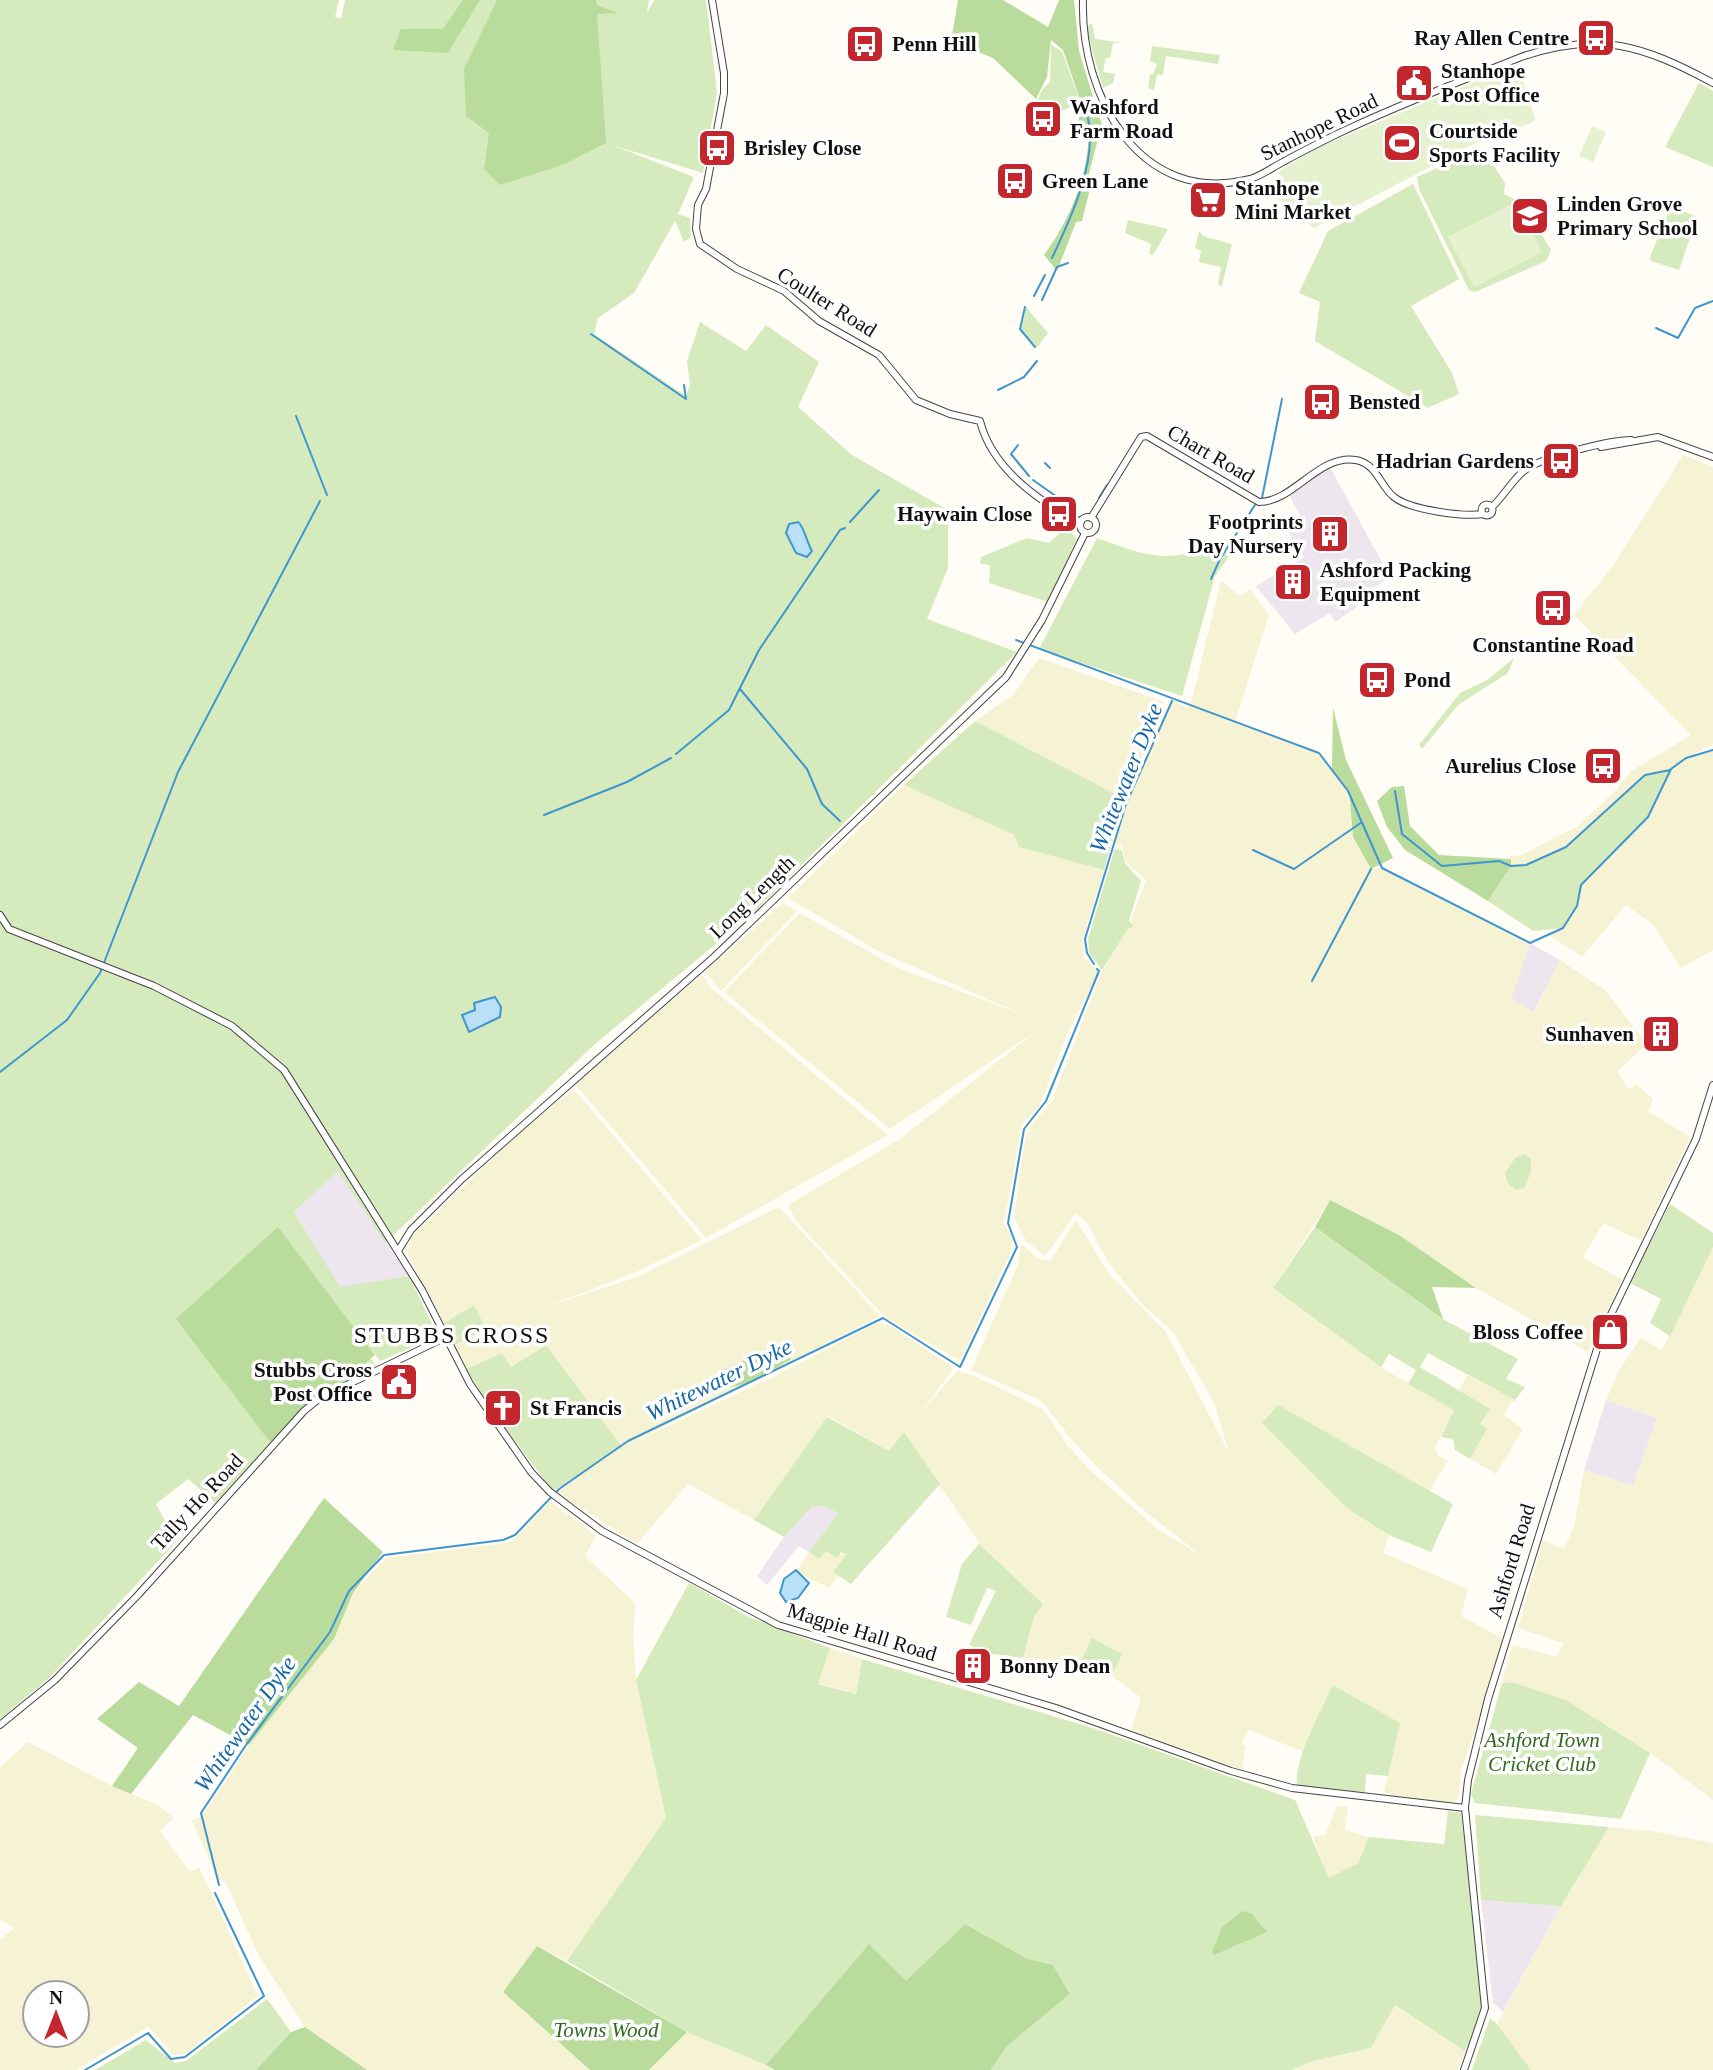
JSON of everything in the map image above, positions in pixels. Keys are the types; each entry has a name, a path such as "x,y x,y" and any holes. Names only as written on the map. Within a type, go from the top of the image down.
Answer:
{"street":[{"name":"Coulter Road","path":"712,0 724,73 724,93 706,189 698,205 696,229 701,246 737,270 784,291 819,321 879,355 916,400 950,414 979,421 987,443 1015,479 1046,503 1081,522"},
{"name":"Stanhope Road","path":"1083,0 1084,38 1114,124 1137,153 1150,163 1199,183 1250,179 1271,171 1359,124 1532,53 1566,46 1605,44 1638,48 1674,61 1713,83"},
{"name":"Chart Road","path":"1091,518 1141,437 1147,436 1263,502 1274,499 1328,466 1353,460 1370,466 1391,495 1403,503 1463,515 1491,515 1492,507 1524,471 1538,462 1596,447 1631,440 1666,439 1713,457"},
{"path":"1085,533 1080,527 1081,522 1091,518"},
{"name":"Long Length","path":"398,1251 411,1230 462,1179 714,957 1006,677 1042,620 1085,533 1096,528 1091,518"},
{"name":"Magpie Hall Road","path":"0,915 9,929 153,986 232,1026 284,1070 422,1290 444,1338 470,1384 531,1472 553,1494 602,1531 778,1625 1056,1708 1231,1771 1292,1788 1465,1808"},
{"name":"Ashford Road","path":"1464,2070 1485,2008 1465,1808 1468,1780 1488,1699 1602,1333 1696,1139 1712,1099 1713,1085"},
{"name":"Tally Ho Road","path":"0,1724 55,1680 138,1595 304,1411 320,1398 444,1338"}],"shaded area":[{"path":"1683,455 1713,467 1713,744 1690,756 1713,750 1713,950 1681,968 1653,925 1626,905 1582,957 1549,935 1563,928 1577,906 1581,885 1648,817 1670,770 1645,775 1566,847 1526,865 1511,866 1510,856 1521,855 1578,826 1617,789 1631,771 1691,735 1574,615 1614,564"},
{"path":"1330,467 1389,575 1355,608 1335,622 1330,613 1295,634 1256,586 1304,557 1287,529 1301,517 1288,493"},
{"path":"1221,580 1240,596 1250,589 1269,615 1235,722 1318,753 1348,791 1353,837 1371,869 1382,868 1530,943 1511,999 1534,1012 1560,960 1605,990 1647,1044 1617,1072 1629,1089 1636,1084 1653,1099 1648,1111 1690,1137 1641,1241 1603,1223 1583,1258 1622,1279 1588,1352 1476,1288 1399,1235 1330,1200 1273,1288 1381,1367 1454,1410 1435,1447 1438,1455 1448,1461 1429,1491 1348,1509 1389,1535 1383,1553 1468,1589 1461,1616 1506,1640 1461,1771 1458,1798 1453,1803 1391,1797 1391,1793 1384,1792 1400,1723 1333,1685 1304,1752 1249,1730 1241,1744 1246,1746 1242,1770 1131,1730 1141,1698 1112,1676 1122,1654 1093,1639 1078,1667 1060,1661 1053,1667 1023,1658 1034,1617 1042,1603 985,1552 904,1433 889,1451 828,1416 754,1520 688,1484 637,1544 556,1492 622,1447 546,1345 511,1367 502,1353 466,1369 453,1346 486,1330 474,1305 444,1323 407,1252 411,1237 517,1135 574,1089 702,1240 634,1273 546,1307 637,1277 779,1207 880,1316 630,1444 769,1379 877,1323 889,1325 951,1366 952,1371 916,1418 957,1371 972,1375 1043,1409 1068,1446 1090,1470 1159,1530 1202,1556 1146,1512 1096,1466 1042,1401 971,1370 1018,1265 1021,1244 1039,1259 1050,1261 1076,1220 1110,1275 1166,1332 1229,1453 1214,1402 1172,1331 1143,1305 1108,1262 1086,1221 1075,1214 1045,1256 1026,1241 1014,1217 1025,1140 1031,1125 1052,1101 1102,971 1128,929 1146,880 1125,861 1122,845 1113,843 1126,804 1173,700 1187,708 1191,703"},
{"path":"1039,658 1164,702 1125,799 975,721 1013,695"},
{"path":"904,785 1014,835 1020,847 1104,870 1083,938 1084,958 1099,972 1067,1034 1040,1105 1022,1124 1004,1223 1013,1239 1010,1254 960,1361 885,1317 796,1221 788,1205 900,1139 1035,1032 890,1129 724,992 800,913 896,967 1026,1016 880,952 788,898"},
{"path":"783,903 797,911 721,991 705,972"},
{"path":"1530,943 1560,960 1533,1013 1511,999"},
{"path":"702,974 710,987 888,1135 706,1238 575,1084"},
{"path":"338,1171 409,1276 340,1288 294,1212"},
{"path":"1713,1247 1713,1800 1650,1753 1566,1700 1512,1682 1502,1683 1513,1645 1557,1657 1563,1643 1518,1628 1543,1540 1564,1549 1574,1526 1584,1470 1633,1486 1657,1418 1606,1400 1619,1370 1641,1338 1662,1350"},
{"path":"1467,1375 1517,1401 1511,1402 1504,1415 1523,1429 1496,1474 1470,1459 1487,1429 1480,1424 1459,1390"},
{"path":"1606,1400 1657,1418 1633,1486 1584,1470"},
{"path":"550,1501 596,1535 585,1556 636,1604 633,1630 636,1680 666,1818 567,1961 537,1947 503,1992 590,2070 367,2070 305,2027 259,1956 225,1881 218,1880 192,1821 204,1814 249,1745 334,1639 353,1593 386,1558 511,1542"},
{"path":"813,1506 827,1507 838,1514 809,1552 799,1546 767,1585 757,1576 784,1537"},
{"path":"826,1551 846,1555 833,1572 838,1576 829,1588 796,1572 809,1552 819,1559"},
{"path":"830,1648 862,1659 856,1694 818,1683"},
{"path":"28,1742 112,1786 158,1805 174,1818 160,1831 190,1872 199,1867 258,1996 185,2054 174,2055 148,2027 76,2070 0,2070 0,1940 14,1928 0,1919 0,1767"},
{"path":"1337,1806 1348,1807 1345,1830 1369,1837 1358,1863 1329,1879 1313,1837 1325,1835"},
{"path":"1609,1827 1651,1831 1713,1843 1713,2070 1531,2070 1497,2024 1561,1906"},
{"path":"1481,1900 1561,1906 1503,2012 1493,2003"},
{"path":"1394,2005 1465,2051 1458,2070 1291,2070 1313,2061 1371,2048"},
{"path":"687,2032 766,2065 775,2070 649,2070"}],"green space":[{"path":"0,0 339,0 335,17 341,19 345,0 649,0 647,13 654,0 706,0 717,92 703,173 612,145 694,177 678,214 690,218 691,237 684,242 675,221 634,293 598,318 594,334 686,396 690,385 687,361 700,322 746,351 766,325 819,362 798,407 852,455 948,510 948,568 927,619 1017,652 752,914 595,1044 385,1243 338,1171 294,1212 340,1287 409,1276 433,1326 434,1338 380,1361 294,1249 376,1366 303,1407 216,1503 188,1479 156,1504 176,1542 49,1678 0,1719"},
{"path":"463,0 480,0 448,53 393,50 401,29 443,29"},
{"path":"497,0 596,0 597,5 618,13 597,14 606,143 565,164 500,185 484,169 489,133 466,116 464,69"},
{"path":"958,0 1003,0 1048,27 1059,0 1074,0 1079,51 1094,100 1081,102 1063,50 1051,40 1047,77 1036,99 993,58 951,41"},
{"path":"1092,23 1095,39 1124,43 1113,43 1110,58 1106,58 1103,72 1115,74 1113,83 1103,88 1086,28"},
{"path":"1051,44 1062,52 1081,103 1041,119 1038,98 1050,82"},
{"path":"1152,46 1220,55 1218,64 1166,56 1163,75 1157,75 1154,90 1148,88 1150,74 1153,74 1157,64 1150,61"},
{"name":"Courtside Sports Facility","path":"1518,64 1535,119 1532,123 1485,138 1314,228 1277,199 1280,171 1316,148"},
{"path":"1699,83 1713,91 1713,167 1665,147"},
{"path":"1092,114 1099,116 1102,124 1087,181 1091,185 1082,221 1076,222 1057,271 1044,255 1062,227 1076,197 1085,165 1089,132 1077,128 1079,117"},
{"path":"1592,126 1606,132 1593,162 1579,156"},
{"path":"1482,148 1505,183 1504,194 1522,203 1551,250 1546,261 1475,292 1469,290 1419,189 1417,177"},
{"path":"1413,184 1459,279 1411,306 1452,373 1459,394 1428,408 1315,341 1320,302 1299,293 1328,231"},
{"path":"1516,202 1542,252 1474,287 1448,237"},
{"path":"1671,206 1697,217 1679,270 1651,261 1650,257"},
{"path":"1128,220 1168,229 1153,255 1149,254 1151,244 1125,233"},
{"path":"1199,231 1203,236 1232,244 1222,286 1218,285 1221,267 1199,262 1201,251 1195,248"},
{"path":"1026,307 1048,333 1037,348 1021,329"},
{"path":"1062,523 1077,539 1048,602 989,583 990,565 980,564 981,557 1027,538 1049,543 1058,535"},
{"path":"1097,538 1135,551 1165,556 1194,552 1234,538 1236,547 1215,576 1182,696 1039,649"},
{"path":"1514,658 1508,673 1458,705 1422,749 1419,745 1460,693 1487,680"},
{"path":"1333,708 1346,760 1393,858 1371,869 1353,837 1349,791 1332,769"},
{"path":"975,721 1125,799 1104,870 1019,847 1014,835 904,785"},
{"path":"1671,769 1648,817 1581,885 1577,906 1563,928 1533,931 1488,901 1511,866 1526,865 1566,847 1645,775"},
{"path":"1404,786 1410,826 1439,855 1511,859 1511,866 1488,901 1405,850 1387,827 1377,801 1392,787"},
{"path":"1115,848 1122,851 1125,863 1141,881 1129,921 1134,926 1128,929 1102,970 1089,953 1088,939"},
{"path":"1524,1154 1531,1158 1531,1172 1524,1188 1516,1190 1508,1184 1505,1173 1515,1158"},
{"path":"1330,1200 1399,1235 1476,1288 1432,1287 1443,1319 1315,1227"},
{"path":"1670,1204 1713,1233 1713,1247 1670,1336 1650,1323 1661,1299 1630,1283"},
{"path":"278,1227 375,1355 270,1442 176,1319"},
{"path":"1315,1227 1443,1319 1518,1359 1506,1379 1525,1387 1515,1400 1428,1353 1420,1367 1490,1409 1480,1424 1487,1429 1470,1459 1455,1450 1453,1439 1441,1437 1454,1410 1408,1384 1416,1370 1389,1354 1381,1367 1273,1288"},
{"path":"474,1305 486,1329 453,1346 444,1323"},
{"path":"546,1345 622,1447 553,1491 498,1419 511,1408 506,1401 492,1411 466,1369 502,1353 511,1367"},
{"path":"788,1346 793,1353 790,1360 746,1383 728,1387 719,1385 721,1371 760,1353"},
{"path":"1278,1405 1453,1504 1431,1552 1389,1535 1348,1509 1262,1423"},
{"path":"827,1417 889,1451 904,1432 940,1484 851,1584 833,1572 846,1555 841,1552 837,1558 826,1551 819,1559 809,1552 838,1514 827,1507 813,1506 784,1537 754,1520"},
{"path":"324,1498 383,1552 353,1593 334,1639 249,1745 193,1715 131,1794 112,1786 138,1748 97,1719 139,1682 179,1706"},
{"path":"979,1544 1043,1604 1034,1617 1023,1658 985,1653 969,1645 996,1591 987,1588 971,1625 946,1617 962,1564"},
{"path":"689,1583 749,1617 830,1648 818,1684 856,1694 862,1659 1093,1728 1295,1800 1329,1878 1358,1863 1369,1837 1444,1844 1448,1811 1461,1813 1483,2007 1479,2023 1465,2051 1395,2005 1371,2048 1313,2061 1291,2070 991,2070 1006,2047 1070,1994 1053,1965 1026,1958 965,1924 906,1982 869,1944 766,2065 687,2032 567,1961 666,1818 636,1680"},
{"path":"1092,1638 1122,1654 1112,1676 1081,1661"},
{"name":"Ashford Town Cricket Club","path":"1512,1682 1566,1700 1650,1753 1621,1819 1475,1803 1471,1794 1502,1683"},
{"path":"1333,1685 1400,1723 1388,1776 1366,1774 1365,1792 1297,1786 1304,1749"},
{"path":"1475,1815 1609,1827 1561,1906 1481,1900"},
{"path":"1242,1911 1252,1914 1267,1932 1214,1955 1212,1952 1222,1927"},
{"path":"965,1924 1026,1958 1053,1965 1070,1994 1006,2047 991,2070 775,2070 766,2065 869,1944 906,1981"},
{"name":"Towns Wood","path":"537,1946 687,2032 649,2070 590,2070 503,1992"},
{"path":"267,1999 291,2032 256,2070 95,2070 146,2040 175,2063 186,2061"},
{"path":"1490,2018 1497,2024 1531,2070 1472,2070"},
{"path":"305,2027 367,2070 256,2070 291,2032"}],"water":[{"path":"798,522 812,551 807,557 796,553 786,533 789,524"},
{"path":"495,997 501,1007 500,1017 469,1032 462,1015 475,1010 474,1003"},
{"path":"796,1570 809,1583 798,1598 786,1602 780,1593 784,1579"}],"waterway":[{"path":"1052,258 1074,208 1086,171 1090,135 1088,118"},
{"path":"1042,300 1057,267 1068,263"},
{"path":"1034,296 1045,275"},
{"path":"1656,328 1678,338 1695,308 1713,301"},
{"path":"1025,307 1020,329 1035,347"},
{"path":"591,334 686,399 684,385"},
{"path":"998,390 1024,377 1037,361"},
{"path":"1262,498 1282,399"},
{"path":"296,416 327,495"},
{"path":"1018,445 1011,454 1029,476"},
{"path":"1045,463 1050,468"},
{"path":"1033,480 1077,511"},
{"path":"1099,498 1107,485"},
{"path":"850,522 879,490"},
{"path":"0,1072 67,1020 100,973 178,772 320,501"},
{"path":"1211,579 1220,559 1255,505"},
{"path":"676,754 729,710 759,650 840,530 845,528"},
{"name":"Whitewater Dyke","path":"1016,640 1319,753 1348,791 1382,868 1530,943 1563,928 1577,906 1581,885 1648,817 1671,769 1686,758 1713,750"},
{"path":"740,689 807,769 822,804 840,821"},
{"name":"Whitewater Dyke","path":"1094,964 1087,953 1085,939 1126,804 1172,701"},
{"path":"544,815 627,782 671,758"},
{"path":"1395,791 1402,834 1442,866 1499,861 1511,866 1526,865 1566,847 1645,775 1670,770"},
{"path":"1253,850 1294,869 1362,822"},
{"path":"1312,981 1371,869"},
{"name":"Whitewater Dyke","path":"219,1885 201,1813 246,1745 330,1632 349,1591 384,1555 503,1540 515,1535 559,1489 628,1441 883,1318 960,1367 1017,1247 1008,1223 1024,1129 1046,1101 1099,971 1097,969"},
{"name":"Whitewater Dyke","path":"85,2070 148,2033 171,2059 185,2057 264,1996 215,1893"}],"place":[{"name":"Ray Allen Centre","path":"1596,38"},
{"name":"Penn Hill","path":"865,44"},
{"name":"Stanhope Post Office","path":"1414,83"},
{"name":"Washford Farm Road","path":"1043,119"},
{"name":"Courtside Sports Facility","path":"1402,143"},
{"name":"Brisley Close","path":"717,148"},
{"name":"Green Lane","path":"1015,181"},
{"name":"Stanhope Mini Market","path":"1208,200"},
{"name":"Linden Grove Primary School","path":"1530,216"},
{"name":"Bensted","path":"1322,402"},
{"name":"Hadrian Gardens","path":"1561,461"},
{"name":"Haywain Close","path":"1059,514"},
{"name":"Footprints Day Nursery","path":"1330,534"},
{"name":"Ashford Packing Equipment","path":"1293,582"},
{"name":"Constantine Road","path":"1553,608"},
{"name":"Pond","path":"1377,680"},
{"name":"Aurelius Close","path":"1603,766"},
{"name":"Sunhaven","path":"1661,1034"},
{"name":"Bloss Coffee","path":"1610,1332"},
{"name":"Stubbs Cross Post Office","path":"399,1382"},
{"name":"St Francis","path":"503,1408"},
{"name":"Bonny Dean","path":"973,1666"}],"district":[{"name":"STUBBS CROSS","path":"452,1335"}]}
